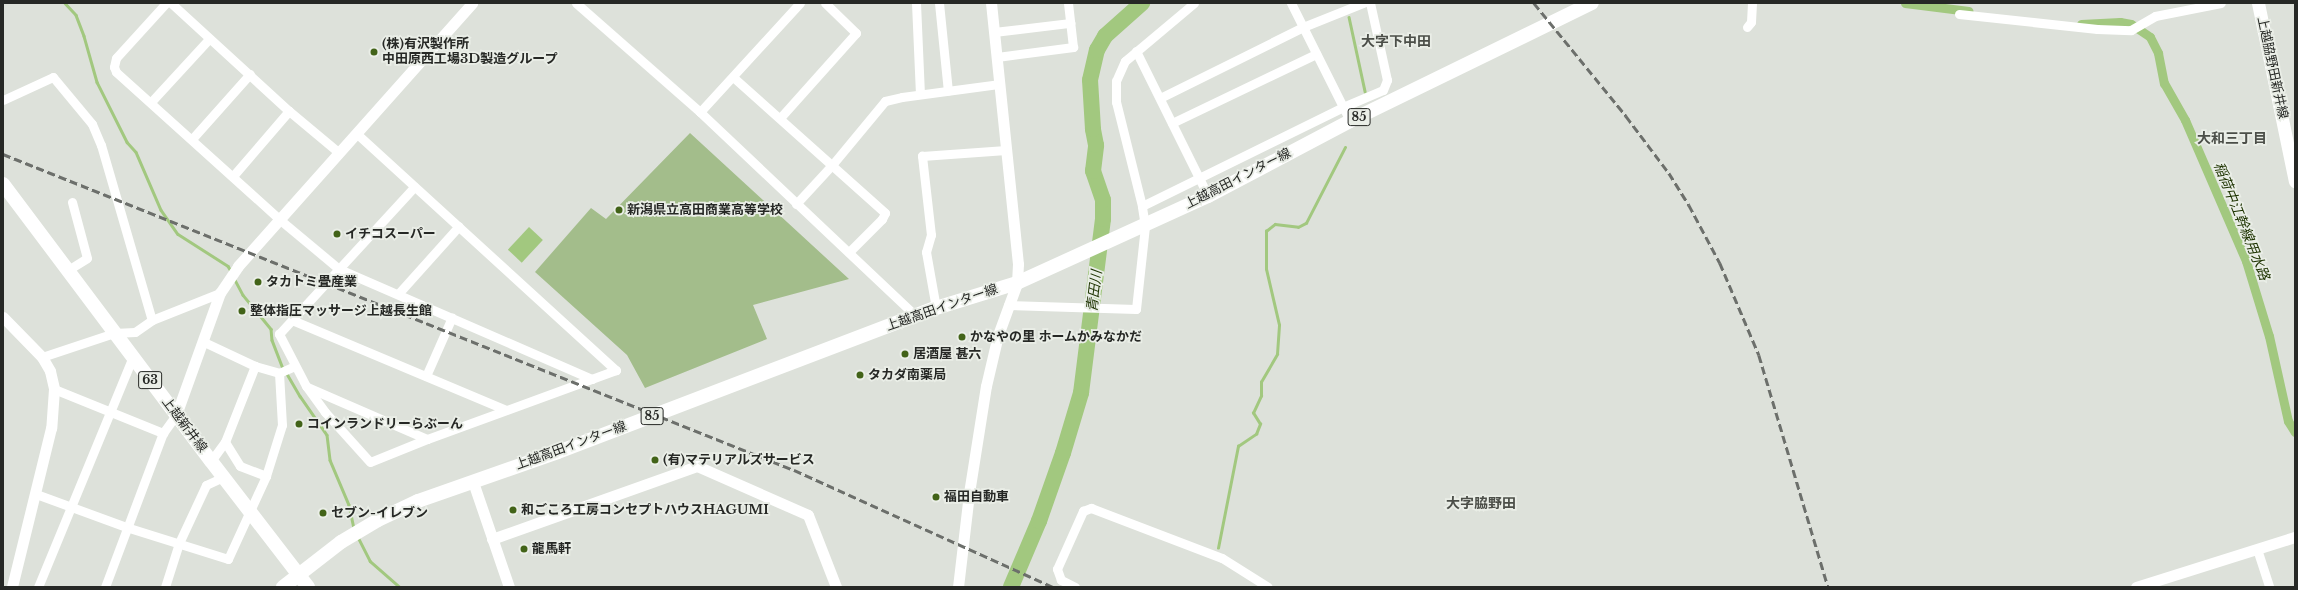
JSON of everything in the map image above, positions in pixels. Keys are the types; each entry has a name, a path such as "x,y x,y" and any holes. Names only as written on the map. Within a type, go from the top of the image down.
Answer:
{"main road":[{"name":"上越高田インター線","path":"283,587 341,542 378,520 418,501 558,452 936,308 1017,283 1208,196 1350,121 1592,3"},
{"name":"上越脇野田新井線","path":"2258,3 2295,181"},
{"name":"上越新井線","path":"3,184 223,477 300,574 308,587"}],"street":[{"path":"166,3 114,62 116,72 279,219 339,269 592,379"},
{"path":"171,3 289,111 338,152"},
{"path":"105,587 126,527 163,433 176,415 204,342 220,293 238,266 472,3"},
{"path":"576,3 700,112 916,316"},
{"path":"700,112 800,3"},
{"path":"780,118 856,33 825,3"},
{"path":"916,3 920,94"},
{"path":"939,3 948,91"},
{"path":"958,587 969,493 986,386 998,335 1017,283 1017,250 991,3"},
{"path":"997,57 1073,47 1068,3"},
{"path":"1008,305 1136,309 1145,226 1142,206 1115,90 1119,70 1125,61 1194,3"},
{"path":"1291,3 1350,121"},
{"path":"1160,98 1303,27 1363,3"},
{"path":"1142,206 1343,107 1383,90 1387,80 1370,3"},
{"path":"1747,28 1752,22 1752,3"},
{"path":"1959,14 2097,29 2131,30 2155,16 2221,3"},
{"path":"994,32 1070,23"},
{"path":"151,102 209,39"},
{"path":"1136,51 1208,196"},
{"path":"1172,123 1316,54"},
{"path":"192,140 250,74"},
{"path":"3,100 53,76 92,124 101,145 152,320"},
{"path":"733,77 885,213 882,219 849,252"},
{"path":"796,204 832,165 885,101 920,94 1000,84"},
{"path":"233,176 289,111"},
{"path":"356,133 616,370 426,439 370,462 325,412 306,386 293,367 279,334 414,187"},
{"path":"936,308 926,252 931,235 922,156 1006,150"},
{"path":"68,270 87,258 72,202"},
{"path":"398,294 459,226"},
{"path":"42,357 114,332 135,332 152,320 220,293"},
{"path":"426,376 452,317"},
{"path":"292,320 506,410"},
{"path":"4,322 42,357 50,371 54,389 52,428 12,587"},
{"path":"204,342 255,366 279,373 293,367"},
{"path":"38,587 72,508 109,411 133,357"},
{"path":"211,461 225,442 255,366"},
{"path":"36,494 126,527 228,559 266,476 282,425 279,373"},
{"path":"306,386 426,439"},
{"path":"54,389 163,433"},
{"path":"225,442 240,466 266,476"},
{"path":"492,539 697,466 808,515 836,587"},
{"path":"165,587 179,544 206,485 223,477"},
{"path":"472,482 509,587"},
{"path":"1075,587 1062,580 1057,569 1082,511 1091,508 1222,558 1268,587"},
{"path":"2136,587 2295,537"},
{"path":"2257,549 2269,587"}],"shaded area":[{"path":"690,133 849,279 753,305 767,339 645,388 627,355 535,272 591,208 606,219"},
{"path":"529,227 543,240 522,263 508,250"}],"waterway":[{"path":"65,3 76,15 84,36 97,82 127,142 136,152 161,210 178,234 228,266 231,271"},
{"name":"青田川","path":"1011,587 1039,521 1063,453 1081,393 1103,219 1103,200 1093,171 1096,145 1093,129 1090,80 1097,50 1105,36 1142,3"},
{"name":"稲荷中江幹線用水路","path":"1905,3 1969,11"},
{"path":"1349,17 1365,91"},
{"name":"稲荷中江幹線用水路","path":"2081,24 2120,22 2131,24 2150,37 2158,53 2164,83 2185,120 2246,261 2269,336 2288,421 2295,432"},
{"path":"1218,548 1238,446 1256,434 1260,424 1253,413 1261,396 1261,382 1277,354 1279,325 1266,269 1266,231 1275,224 1298,227 1306,223 1345,147"},
{"path":"234,278 243,295 271,329 272,340 283,368"},
{"path":"286,372 300,396 327,435 330,460 349,505 354,528"},
{"path":"358,537 370,561 400,587"}],"railway":[{"path":"1534,3 1626,116 1669,173 1689,205 1720,263 1759,355 1828,587"},
{"path":"3,154 794,470 1053,587"}],"place":[{"name":"(株)有沢製作所 中田原西工場3D製造グループ","path":"374,52"},
{"name":"新潟県立高田商業高等学校","path":"619,210"},
{"name":"イチコスーパー","path":"337,234"},
{"name":"タカトミ畳産業","path":"258,282"},
{"name":"整体指圧マッサージ上越長生館","path":"242,311"},
{"name":"かなやの里 ホームかみなかだ","path":"962,337"},
{"name":"居酒屋 甚六","path":"905,354"},
{"name":"タカダ南薬局","path":"860,375"},
{"name":"コインランドリーらぶーん","path":"299,424"},
{"name":"(有)マテリアルズサービス","path":"655,460"},
{"name":"福田自動車","path":"936,497"},
{"name":"和ごころ工房コンセプトハウスHAGUMI","path":"513,510"},
{"name":"セブン-イレブン","path":"323,513"},
{"name":"龍馬軒","path":"524,549"}],"district":[{"name":"大字下中田","path":"1396,41"},
{"name":"大和三丁目","path":"2232,138"},
{"name":"大字脇野田","path":"1481,503"}]}
